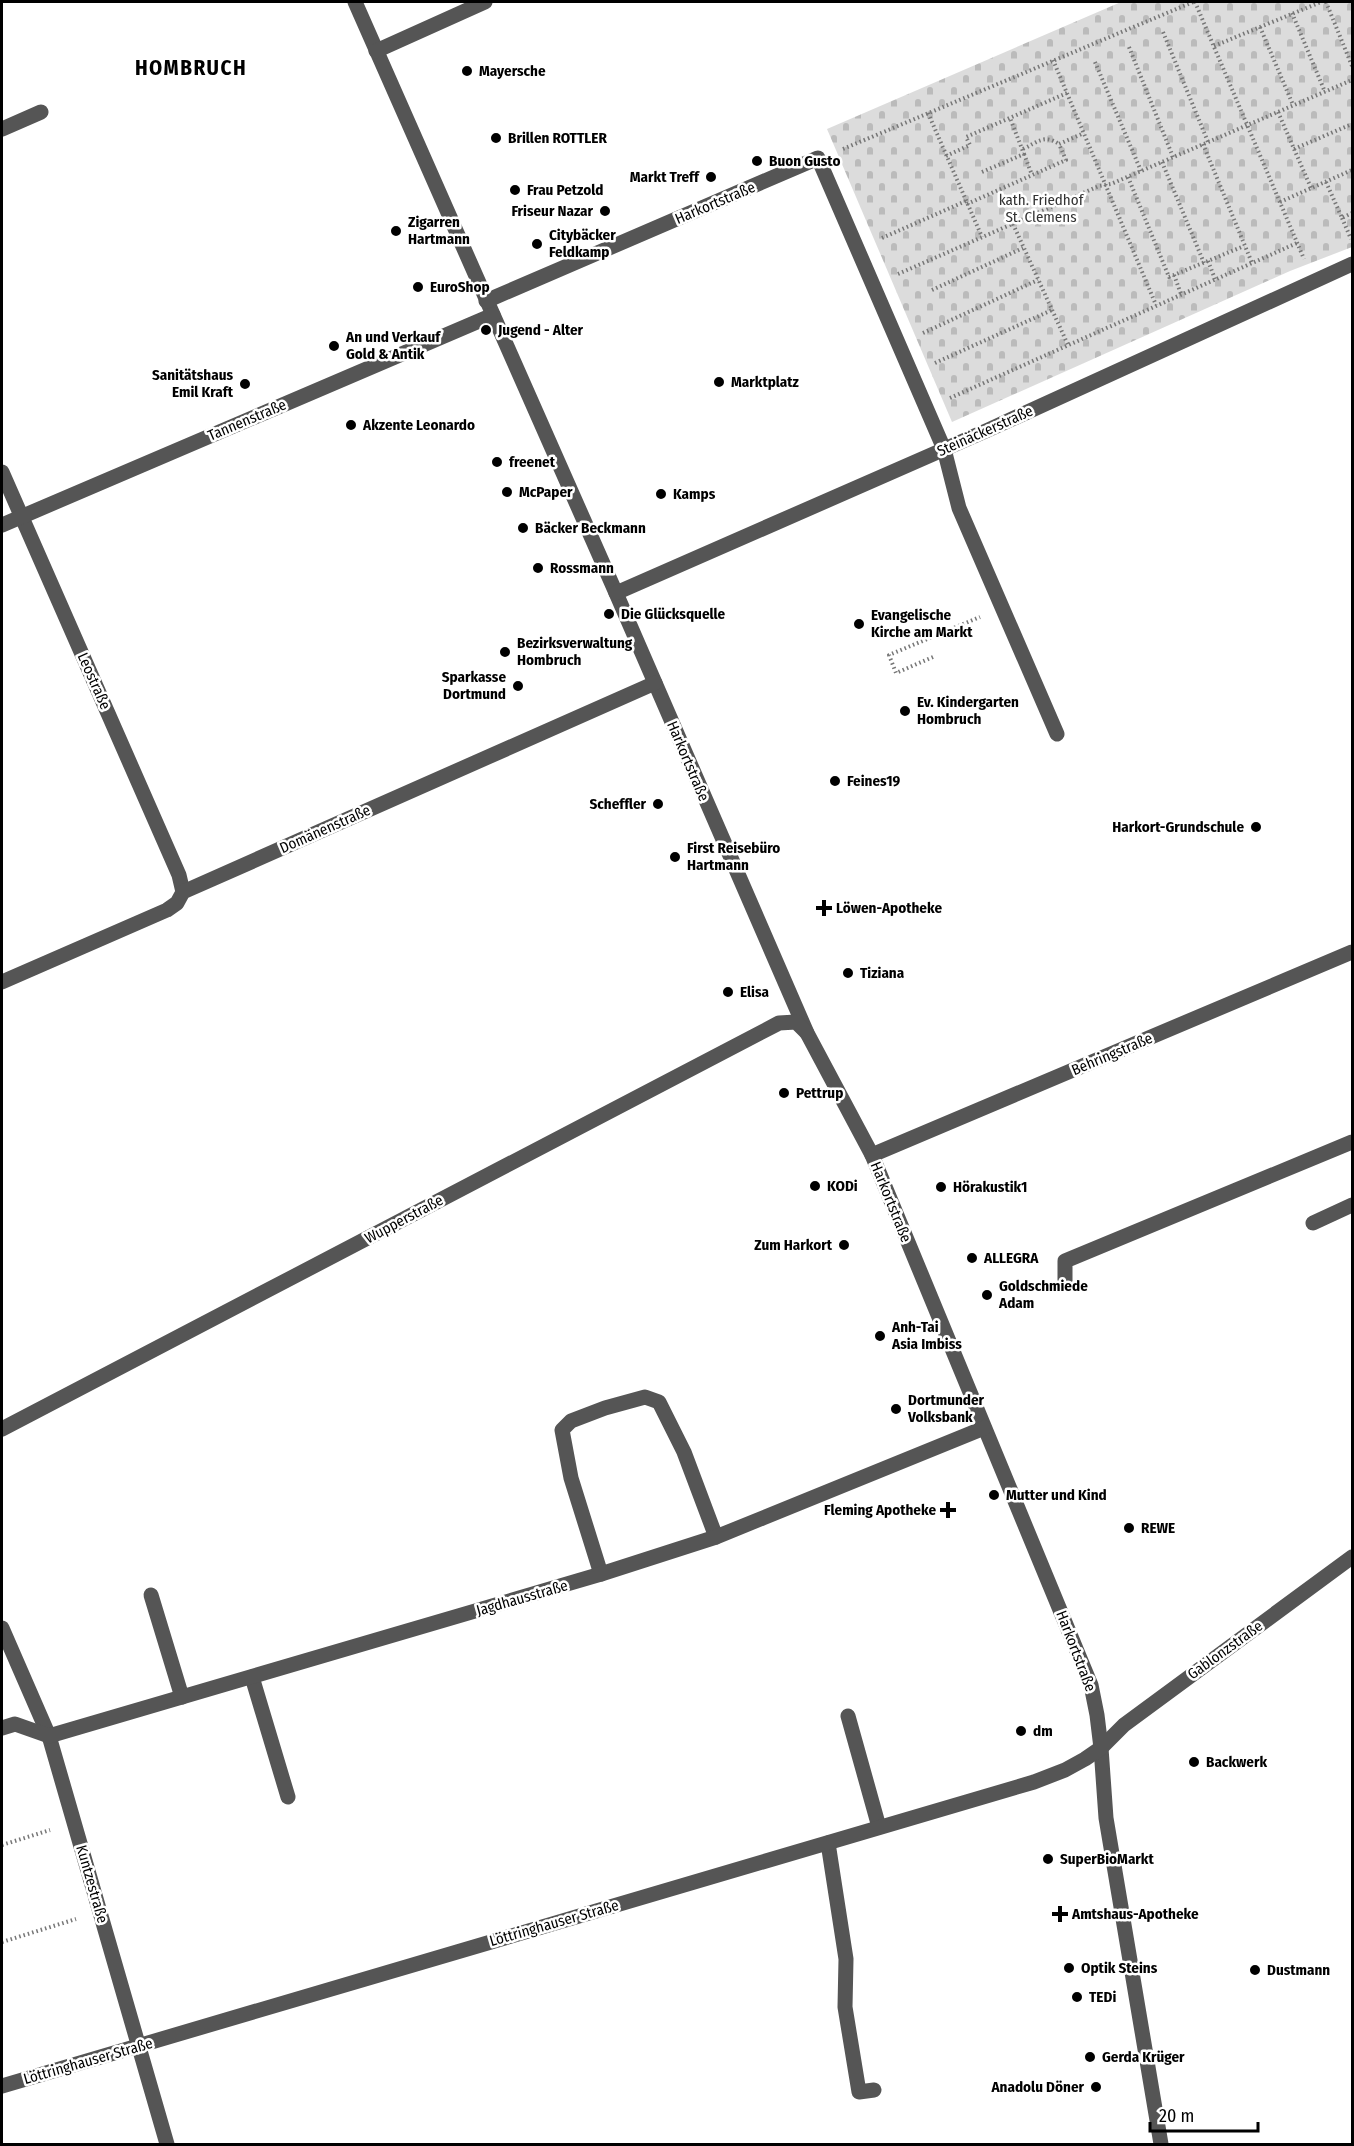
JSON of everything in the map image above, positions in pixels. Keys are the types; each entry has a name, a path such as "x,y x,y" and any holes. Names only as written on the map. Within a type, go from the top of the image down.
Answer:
{"street":[{"name":"Harkortstraße","path":"355,2 807,1033 872,1155 1091,1685 1101,1748 1106,1818 1161,2145"},
{"path":"376,51 485,2"},
{"path":"2,129 41,112"},
{"name":"Harkortstraße","path":"489,308 818,158 944,449"},
{"name":"Steinäckerstraße","path":"616,593 944,449 1353,264"},
{"name":"Tannenstraße","path":"2,525 366,369 489,308"},
{"path":"944,449 959,508 1057,734"},
{"name":"Leostraße","path":"2,472 179,875 183,892"},
{"name":"Domänenstraße","path":"2,982 167,910 177,903 183,892 655,683"},
{"name":"Behringstraße","path":"872,1155 1353,952"},
{"name":"Wupperstraße","path":"2,1429 779,1023 795,1022 807,1033"},
{"path":"1065,1284 1065,1261 1353,1142"},
{"path":"1313,1223 1353,1205"},
{"path":"601,1574 571,1478 562,1430 571,1421 605,1408 645,1397 659,1402 684,1452 716,1537"},
{"name":"Jagdhausstraße","path":"49,1736 601,1574 716,1537 984,1428"},
{"name":"Gablonzstraße","path":"1101,1748 1124,1725 1353,1557"},
{"path":"151,1595 182,1697"},
{"name":"Kuntzestraße","path":"2,1628 49,1736 167,2145"},
{"path":"252,1677 288,1797"},
{"path":"848,1716 879,1827"},
{"path":"2,1728 15,1724 49,1736"},
{"name":"Löttringhauser Straße","path":"2,2086 1034,1782 1065,1770 1101,1748"},
{"path":"828,1843 846,1959 845,2007 859,2092 874,2090"}],"path":[{"path":"842,149 1194,2 1314,282"},
{"path":"1214,46 1321,2"},
{"path":"1326,2 1353,66"},
{"path":"1292,14 1325,92"},
{"path":"1260,27 1293,105"},
{"path":"1162,32 1252,263"},
{"path":"1129,47 1173,157"},
{"path":"1053,60 1156,305"},
{"path":"1095,62 1141,171"},
{"path":"898,274 1099,186 1128,177 1353,80"},
{"path":"946,156 970,146 966,137 1067,93"},
{"path":"1278,112 1311,188"},
{"path":"927,113 982,237"},
{"path":"1010,118 1032,175"},
{"path":"1294,149 1353,124"},
{"path":"1059,144 1084,133"},
{"path":"882,238 1066,160 1059,144 1046,138 982,172"},
{"path":"1162,162 1215,279"},
{"path":"1280,202 1353,170"},
{"path":"1128,177 1169,277 1244,246"},
{"path":"1326,182 1342,218 1353,213"},
{"path":"1013,224 1068,345"},
{"path":"951,398 1297,243"},
{"path":"932,290 1023,248"},
{"path":"1174,275 1181,294"},
{"path":"923,333 1038,280"},
{"path":"935,363 1052,310"},
{"path":"933,657 896,672 889,656 1002,608"},
{"path":"2,1845 74,1823"},
{"path":"2,1942 100,1912"}],"green space":[{"name":"kath. Friedhof St. Clemens","path":"1121,2 1352,2 1352,247 1290,271 952,422 827,129"}],"place":[{"name":"Mayersche","path":"467,71"},
{"name":"Brillen ROTTLER","path":"496,138"},
{"name":"Buon Gusto","path":"757,161"},
{"name":"Markt Treff","path":"711,177"},
{"name":"Frau Petzold","path":"515,190"},
{"name":"Friseur Nazar","path":"605,211"},
{"name":"Zigarren Hartmann","path":"396,231"},
{"name":"Citybäcker Feldkamp","path":"537,244"},
{"name":"EuroShop","path":"418,287"},
{"name":"Jugend - Alter","path":"486,330"},
{"name":"An und Verkauf Gold & Antik","path":"334,346"},
{"name":"Marktplatz","path":"719,382"},
{"name":"Sanitätshaus Emil Kraft","path":"245,384"},
{"name":"Akzente Leonardo","path":"351,425"},
{"name":"freenet","path":"497,462"},
{"name":"McPaper","path":"507,492"},
{"name":"Kamps","path":"661,494"},
{"name":"Bäcker Beckmann","path":"523,528"},
{"name":"Rossmann","path":"538,568"},
{"name":"Die Glücksquelle","path":"609,614"},
{"name":"Evangelische Kirche am Markt","path":"859,624"},
{"name":"Bezirksverwaltung Hombruch","path":"505,652"},
{"name":"Sparkasse Dortmund","path":"518,686"},
{"name":"Ev. Kindergarten Hombruch","path":"905,711"},
{"name":"Feines19","path":"835,781"},
{"name":"Scheffler","path":"658,804"},
{"name":"Harkort-Grundschule","path":"1256,827"},
{"name":"First Reisebüro Hartmann","path":"675,857"},
{"name":"Löwen-Apotheke","path":"824,908"},
{"name":"Tiziana","path":"848,973"},
{"name":"Elisa","path":"728,992"},
{"name":"Pettrup","path":"784,1093"},
{"name":"KODi","path":"815,1186"},
{"name":"Hörakustik1","path":"941,1187"},
{"name":"Zum Harkort","path":"844,1245"},
{"name":"ALLEGRA","path":"972,1258"},
{"name":"Goldschmiede Adam","path":"987,1295"},
{"name":"Anh-Tai Asia Imbiss","path":"880,1336"},
{"name":"Dortmunder Volksbank","path":"896,1409"},
{"name":"Mutter und Kind","path":"994,1495"},
{"name":"Fleming Apotheke","path":"948,1510"},
{"name":"REWE","path":"1129,1528"},
{"name":"dm","path":"1021,1731"},
{"name":"Backwerk","path":"1194,1762"},
{"name":"SuperBioMarkt","path":"1048,1859"},
{"name":"Amtshaus-Apotheke","path":"1060,1914"},
{"name":"Optik Steins","path":"1069,1968"},
{"name":"Dustmann","path":"1255,1970"},
{"name":"TEDi","path":"1077,1997"},
{"name":"Gerda Krüger","path":"1090,2057"},
{"name":"Anadolu Döner","path":"1096,2087"}],"district":[{"name":"HOMBRUCH","path":"191,68"}]}
